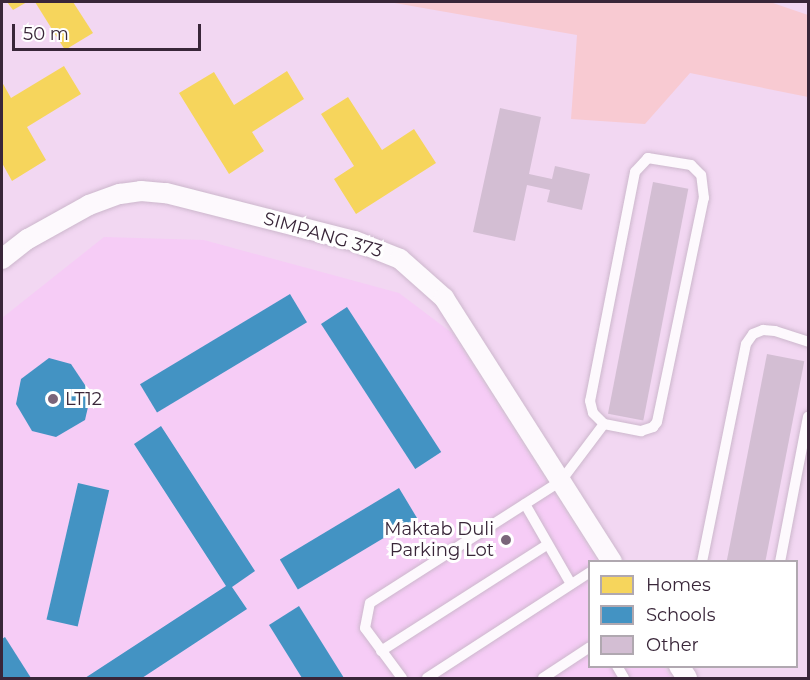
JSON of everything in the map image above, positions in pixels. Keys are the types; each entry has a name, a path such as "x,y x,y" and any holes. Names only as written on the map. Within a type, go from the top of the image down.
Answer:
{"street":[{"name":"SIMPANG 373","path":"2,259 28,239 89,205 141,191 166,193 355,241 400,259 444,298 609,560"}],"lane":[{"path":"648,158 691,165 701,175 704,198 660,414 653,427 641,431 603,424 593,413 590,401 635,172 648,158"},
{"path":"702,560 746,344 753,334 763,330 775,331 808,342"},
{"path":"780,560 808,417"},
{"path":"402,678 365,628 370,603 561,481 603,424"},
{"path":"525,504 571,584"},
{"path":"381,651 547,545"},
{"path":"427,678 588,573"},
{"path":"543,678 588,648"}],"shaded area":[{"path":"389,2 770,2 808,15 808,97 690,73 645,124 571,119 577,35"},
{"path":"104,237 204,240 399,293 452,333 596,560 588,560 588,668 665,668 671,678 2,678 2,318"}],"building: Homes":[{"path":"7,2 27,2 13,10"},
{"path":"35,2 73,2 93,33 65,50"},
{"path":"64,66 81,94 27,127 46,160 12,181 2,163 2,82 11,98"},
{"path":"287,71 304,99 252,132 264,151 229,174 179,93 214,72 234,105"},
{"path":"348,97 382,150 414,129 436,163 356,214 334,179 354,166 321,114"}],"building: Schools":[{"path":"290,294 307,322 157,412 140,384"},
{"path":"347,307 441,452 415,469 321,324"},
{"name":"LT12","path":"49,358 71,364 91,394 85,420 56,437 32,431 16,404 21,379"},
{"path":"161,426 255,571 232,587 247,609 142,678 85,678 226,586 134,444"},
{"path":"78,483 109,490 78,627 47,619"},
{"path":"399,488 417,518 298,590 280,560"},
{"path":"299,606 344,678 302,678 269,625"},
{"path":"5,637 31,678 2,678 2,639"}],"building: Other":[{"path":"500,108 541,117 529,174 552,179 555,166 590,174 582,210 547,202 550,190 527,185 515,241 473,232"},
{"path":"653,182 688,189 643,421 608,414"},
{"path":"767,354 804,361 766,560 727,560"}],"place":[{"name":"LT12","path":"53,399"},
{"name":"Maktab Duli Parking Lot","path":"506,540"}]}
